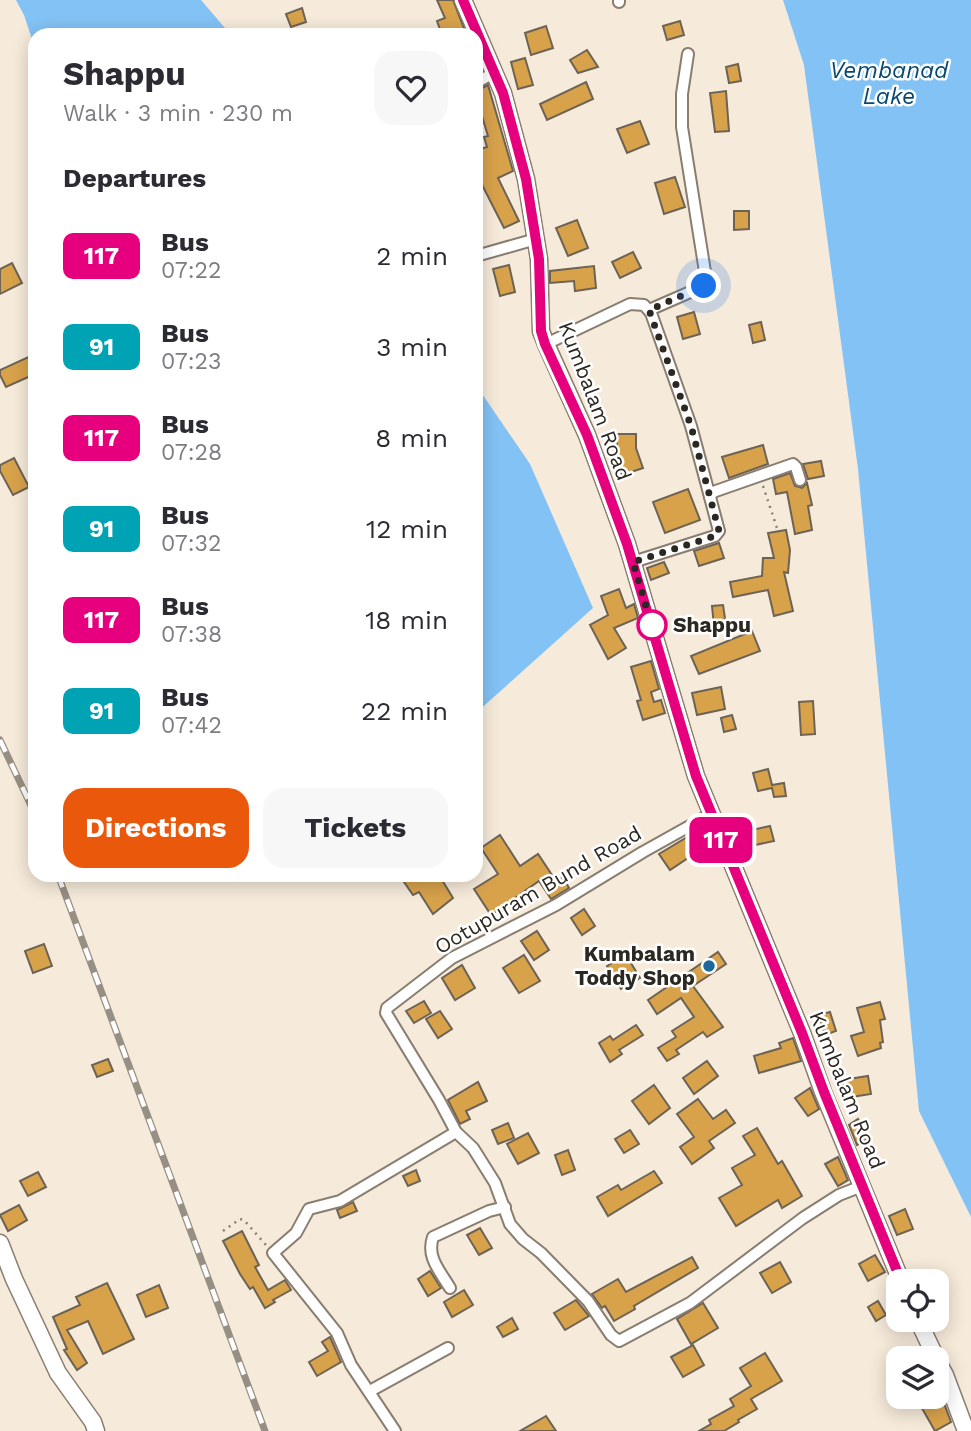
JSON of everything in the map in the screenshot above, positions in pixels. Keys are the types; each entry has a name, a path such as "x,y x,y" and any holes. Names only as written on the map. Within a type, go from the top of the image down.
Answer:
{"main road":[{"name":"Kumbalam Road","path":"463,0 475,28"},
{"name":"Kumbalam Road","path":"483,45 503,93 526,179 539,259 541,331 545,344 587,435 633,562 675,700 684,739 710,814 802,1033 896,1269"},
{"path":"1,1247 58,1373 93,1422 96,1431"},
{"path":"949,1386 966,1431"}],"street":[{"path":"649,310 704,286 706,278 682,127 682,94 688,54"},
{"path":"483,79 495,72"},
{"path":"483,254 536,239"},
{"path":"545,344 630,304 645,305 649,310 691,426 719,531 715,536 633,562"},
{"path":"710,497 713,492 793,464 800,480"},
{"name":"Ootupuram Bund Road","path":"456,1132 386,1013 387,1008 452,958 555,905 710,814"},
{"path":"395,1431 351,1364 337,1333 273,1253 296,1233 309,1209 340,1201 456,1132 473,1148 495,1183 510,1224 588,1301 611,1335 619,1341 690,1303 803,1217 839,1195 862,1186"},
{"path":"450,1288 433,1260 430,1247 433,1237 489,1211 505,1207"},
{"path":"370,1391 448,1348"}],"path":[{"path":"759,476 777,528"},
{"path":"223,1231 240,1219 244,1220 273,1253"}],"water":[{"path":"16,0 201,0 225,28 28,28"},
{"name":"Vembanad Lake","path":"783,0 971,0 971,1217 919,1111 858,469 804,65"},
{"path":"483,395 530,464 593,608 483,707"}],"building":[{"path":"437,0 453,0 464,28 440,28 437,21 445,18"},
{"path":"302,8 306,22 291,27 286,14"},
{"path":"680,21 684,35 667,40 663,26"},
{"path":"546,26 553,48 531,55 525,33"},
{"path":"587,50 598,67 578,73 570,60"},
{"path":"525,58 533,85 518,89 511,62"},
{"path":"738,64 741,81 729,83 726,67"},
{"path":"586,82 593,99 547,120 540,104"},
{"path":"488,85 513,171 498,178 519,221 504,228 483,187 483,148 487,147 484,137 488,136 483,120 483,88"},
{"path":"726,91 729,131 715,132 710,93"},
{"path":"640,121 649,144 627,153 617,129"},
{"path":"675,177 685,207 664,214 655,183"},
{"path":"734,211 749,211 749,229 734,230"},
{"path":"577,220 588,248 568,256 556,228"},
{"path":"633,252 641,268 620,278 612,262"},
{"path":"12,263 22,283 0,294 0,269"},
{"path":"509,265 515,292 500,296 493,269"},
{"path":"594,266 596,288 575,291 574,281 550,283 550,271"},
{"path":"694,312 700,334 683,339 677,317"},
{"path":"761,322 765,340 753,343 749,325"},
{"path":"28,357 28,377 6,387 0,370"},
{"path":"617,434 636,434 636,448 643,468 622,475 617,461"},
{"path":"763,445 768,464 729,478 722,457"},
{"path":"14,458 28,488 13,495 0,471 0,465"},
{"path":"821,461 824,476 808,479 803,464"},
{"path":"790,473 795,486 802,488 807,483 812,505 808,506 812,530 795,534 787,492 776,494 773,479"},
{"path":"688,489 700,520 665,533 653,502"},
{"path":"786,530 790,550 788,573 784,572 793,611 774,616 768,590 733,597 730,582 762,576 763,558 774,558 768,533"},
{"path":"719,543 724,558 699,566 694,551"},
{"path":"664,562 669,573 651,580 647,568"},
{"path":"619,589 626,608 634,604 638,618 614,628 626,648 608,659 590,625 608,615 601,596"},
{"path":"723,605 726,625 714,626 712,606"},
{"path":"752,631 760,651 699,674 691,656"},
{"path":"651,661 659,689 651,692 654,702 661,700 665,713 643,720 637,701 641,700 631,667"},
{"path":"721,687 725,709 697,715 692,693"},
{"path":"813,701 815,734 801,735 799,702"},
{"path":"732,715 736,729 724,732 721,718"},
{"path":"768,769 772,785 784,783 786,796 774,797 772,788 758,791 753,773"},
{"path":"770,826 774,841 755,845 752,830"},
{"path":"704,827 712,842 670,870 659,854"},
{"path":"500,835 520,866 538,854 556,881 563,877 569,888 551,899 539,881 491,915 474,889 498,874 483,851 483,847"},
{"path":"404,882 443,882 453,898 433,914 419,892 413,895"},
{"path":"584,909 595,926 582,935 571,918"},
{"path":"537,931 549,950 534,960 521,941"},
{"path":"44,944 52,966 33,973 25,951"},
{"path":"718,952 726,964 693,986 723,1027 707,1037 703,1032 676,1050 679,1054 667,1061 658,1048 676,1037 672,1031 694,1017 681,998 657,1014 648,1000"},
{"path":"524,955 540,981 519,993 503,968"},
{"path":"626,955 640,978 621,989 607,966"},
{"path":"462,965 475,988 455,1000 442,978"},
{"path":"424,1001 431,1013 414,1023 406,1011"},
{"path":"880,1002 885,1019 880,1020 883,1042 880,1043 881,1048 858,1056 851,1036 864,1032 857,1008"},
{"path":"440,1011 452,1029 438,1038 426,1019"},
{"path":"830,1012 836,1031 825,1035 819,1015"},
{"path":"636,1025 643,1035 619,1050 622,1054 610,1062 599,1043 610,1036 613,1040"},
{"path":"793,1038 801,1061 759,1073 754,1056 781,1048 779,1043"},
{"path":"108,1059 113,1071 97,1077 92,1065"},
{"path":"707,1061 718,1076 694,1094 683,1078"},
{"path":"868,1076 871,1094 845,1098 842,1080"},
{"path":"478,1082 487,1101 466,1111 470,1119 460,1124 448,1100"},
{"path":"654,1085 670,1108 649,1124 632,1101"},
{"path":"810,1088 819,1109 808,1116 795,1098"},
{"path":"698,1099 713,1119 726,1110 735,1123 709,1141 714,1148 692,1164 680,1147 694,1137 677,1114"},
{"path":"858,1119 870,1138 857,1145 849,1125"},
{"path":"508,1123 514,1138 498,1144 492,1130"},
{"path":"757,1128 778,1164 782,1161 802,1196 782,1208 778,1200 736,1226 719,1198 742,1185 732,1168 755,1155 743,1136"},
{"path":"630,1130 639,1144 624,1153 615,1139"},
{"path":"528,1133 539,1153 518,1164 507,1144"},
{"path":"568,1150 575,1170 562,1175 555,1155"},
{"path":"838,1157 848,1180 838,1186 825,1164"},
{"path":"416,1170 420,1181 408,1186 403,1176"},
{"path":"654,1171 662,1183 608,1216 597,1197 618,1185 621,1190"},
{"path":"38,1172 46,1187 28,1196 20,1181"},
{"path":"353,1202 357,1211 340,1218 337,1210"},
{"path":"19,1205 27,1220 8,1231 0,1215"},
{"path":"905,1209 913,1229 897,1235 889,1216"},
{"path":"480,1228 492,1248 479,1255 467,1235"},
{"path":"242,1231 259,1265 255,1267 268,1290 285,1280 291,1290 265,1308 253,1287 250,1289 240,1274 223,1241"},
{"path":"875,1255 885,1272 868,1281 859,1264"},
{"path":"692,1257 698,1268 614,1321 605,1306 602,1308 592,1294 618,1279 626,1292"},
{"path":"780,1262 791,1282 772,1293 760,1273"},
{"path":"430,1271 441,1288 428,1296 418,1279"},
{"path":"107,1283 134,1339 103,1354 88,1321 67,1330 87,1363 77,1370 64,1350 67,1349 53,1317 80,1305 76,1297"},
{"path":"159,1285 168,1308 146,1317 137,1295"},
{"path":"464,1290 473,1305 452,1317 444,1302"},
{"path":"576,1300 589,1316 565,1330 554,1313"},
{"path":"878,1301 886,1315 876,1321 868,1307"},
{"path":"703,1303 718,1328 691,1344 677,1319"},
{"path":"512,1318 518,1329 503,1337 497,1327"},
{"path":"330,1337 341,1362 317,1376 309,1362 328,1351 322,1342"},
{"path":"693,1345 704,1365 683,1377 671,1357"},
{"path":"765,1353 782,1381 751,1399 757,1409 738,1420 739,1422 724,1431 699,1431 711,1424 709,1420 734,1406 730,1399 751,1386 740,1368"},
{"path":"922,1409 946,1409 951,1422 935,1431"},
{"path":"546,1416 556,1431 520,1431"}],"railway":[{"path":"0,740 28,799"},
{"path":"61,882 265,1431"}],"bus line":[{"name":"117","path":"463,0 476,28"},
{"name":"117","path":"483,43 503,93 526,179 539,259 541,331 545,344 587,435 627,544 675,700 684,739 710,814 802,1033 895,1269"}],"place":[{"name":"Shappu","path":"652,625"},
{"name":"Kumbalam Toddy Shop","path":"709,966"}],"route":[{"path":"652,625 654,633 633,562 715,536 719,531 691,426 649,310 704,286"}]}
